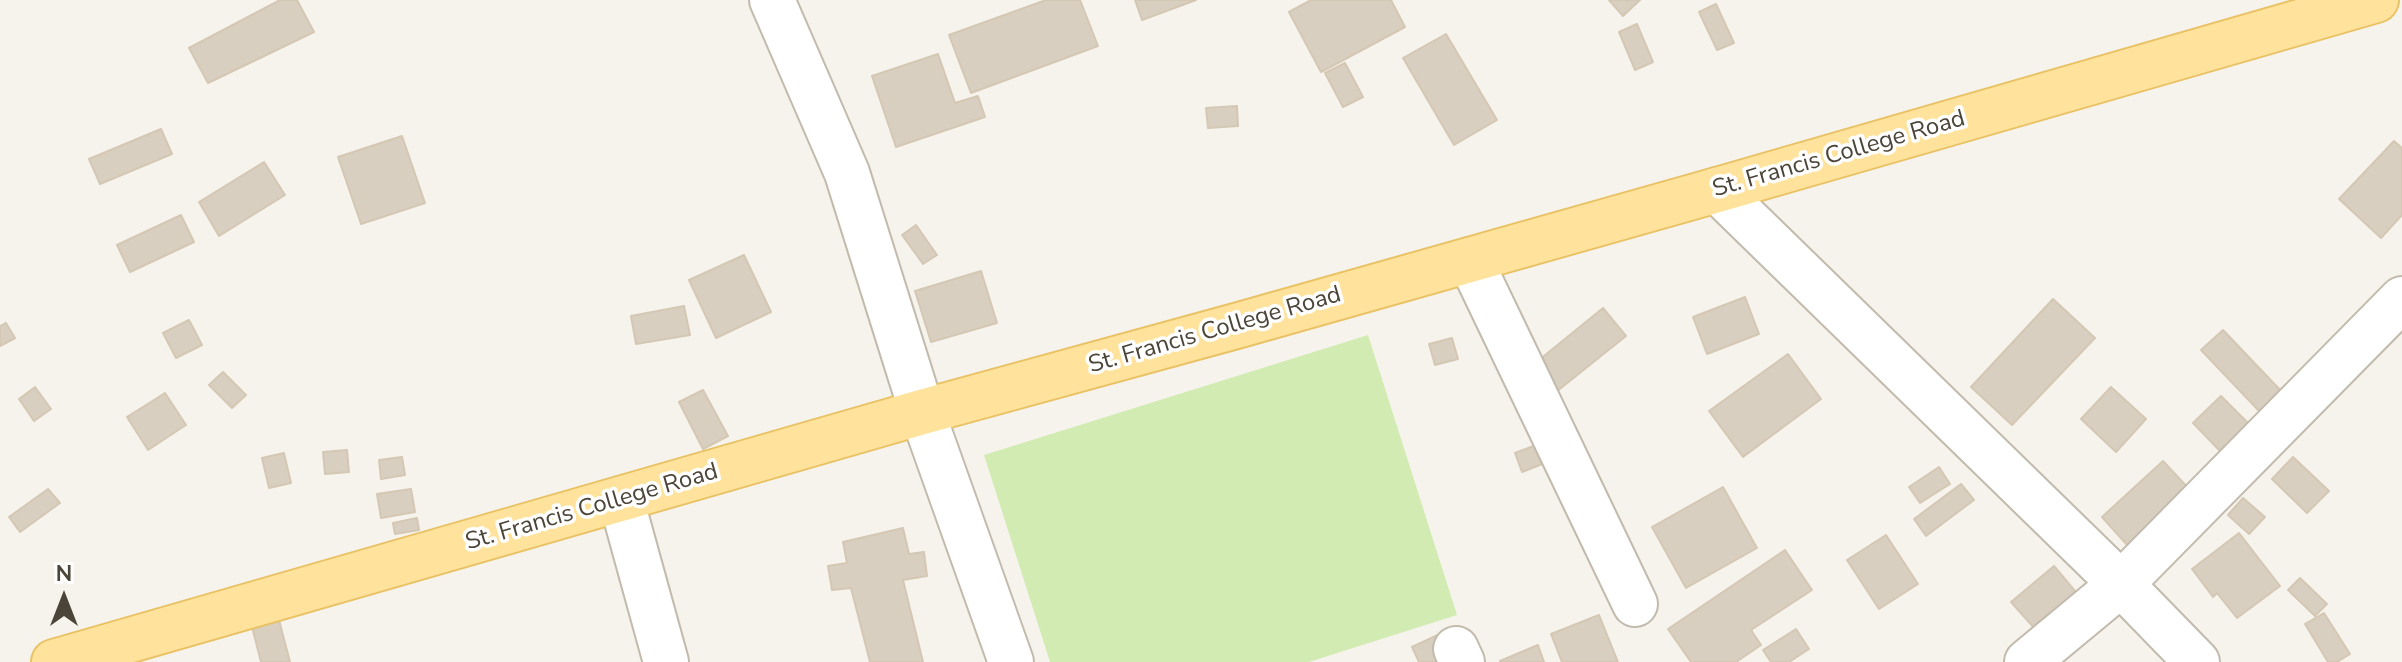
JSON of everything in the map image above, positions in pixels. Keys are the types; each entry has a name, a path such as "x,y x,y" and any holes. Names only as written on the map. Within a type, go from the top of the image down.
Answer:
{"main road":[{"name":"St. Francis College Road","path":"54,662 922,412 1470,260 2376,0"}],"street":[{"path":"772,0 847,173 922,412 1011,662"},
{"path":"1717,190 2197,662"},
{"path":"1470,260 1635,604"},
{"path":"2027,662 2121,584 2402,299"},
{"path":"621,499 666,662"}],"green space":[{"path":"1368,335 1457,615 1309,662 1050,662 984,455"}],"building":[{"path":"280,0 297,0 314,32 208,83 189,48"},
{"path":"1046,0 1080,0 1098,46 971,93 949,35"},
{"path":"1135,0 1196,0 1142,20"},
{"path":"1311,0 1391,0 1405,27 1321,72 1289,12"},
{"path":"1609,0 1640,0 1623,16"},
{"path":"1716,4 1734,43 1717,50 1699,12"},
{"path":"1637,24 1653,62 1635,70 1619,32"},
{"path":"1446,34 1497,120 1454,145 1403,58"},
{"path":"938,54 955,103 978,96 985,117 896,147 872,76"},
{"path":"1345,63 1363,97 1343,107 1325,73"},
{"path":"1237,106 1238,126 1208,128 1206,108"},
{"path":"161,129 172,154 100,184 89,159"},
{"path":"402,136 425,203 361,224 338,157"},
{"path":"2394,141 2402,148 2402,215 2381,238 2339,199"},
{"path":"264,162 285,195 219,236 199,202"},
{"path":"181,215 194,242 130,272 117,245"},
{"path":"916,225 937,255 923,264 902,235"},
{"path":"744,255 771,312 716,338 689,280"},
{"path":"981,271 997,323 931,342 915,291"},
{"path":"1745,297 1759,334 1707,354 1693,317"},
{"path":"2053,299 2095,338 2012,425 1971,387"},
{"path":"684,306 690,335 636,344 631,316"},
{"path":"1603,308 1626,336 1551,396 1528,369"},
{"path":"189,320 202,345 176,358 163,333"},
{"path":"6,323 15,338 0,346 0,326"},
{"path":"2223,330 2283,393 2261,413 2201,350"},
{"path":"1452,338 1458,359 1435,365 1429,344"},
{"path":"1788,354 1821,399 1743,457 1709,411"},
{"path":"223,372 246,395 232,408 209,385"},
{"path":"35,387 51,409 34,421 19,399"},
{"path":"2111,387 2146,419 2116,452 2081,419"},
{"path":"703,390 728,436 703,449 679,402"},
{"path":"165,393 186,425 148,450 127,417"},
{"path":"2221,396 2249,424 2221,452 2193,423"},
{"path":"1547,441 1555,459 1522,472 1515,453"},
{"path":"347,450 349,472 325,474 323,452"},
{"path":"284,453 291,483 269,488 262,458"},
{"path":"402,457 405,475 381,479 379,460"},
{"path":"2293,457 2329,491 2307,513 2272,479"},
{"path":"2163,461 2190,490 2128,546 2102,517"},
{"path":"1939,467 1950,484 1920,503 1909,487"},
{"path":"1961,484 1974,500 1926,536 1914,519"},
{"path":"1723,487 1757,548 1686,588 1652,527"},
{"path":"48,489 60,503 20,532 9,517"},
{"path":"411,489 415,512 381,518 377,494"},
{"path":"2243,498 2265,517 2249,534 2228,515"},
{"path":"417,518 419,530 395,534 393,523"},
{"path":"903,528 909,554 924,552 927,576 903,580 923,662 870,662 851,588 832,590 828,566 847,563 843,542"},
{"path":"2239,533 2280,586 2237,618 2217,593 2213,597 2192,569"},
{"path":"1886,535 1918,584 1879,609 1847,560"},
{"path":"1785,550 1812,590 1751,630 1761,645 1736,662 1691,662 1668,629"},
{"path":"2054,566 2085,603 2043,638 2011,602"},
{"path":"2300,578 2327,604 2315,616 2288,590"},
{"path":"2324,613 2350,654 2337,662 2328,662 2305,624"},
{"path":"1599,615 1618,662 1562,662 1551,634"},
{"path":"279,620 290,662 261,662 252,627"},
{"path":"1796,629 1809,649 1789,662 1771,662 1763,650"},
{"path":"1442,633 1456,662 1419,662 1412,647"},
{"path":"1538,645 1544,662 1500,662 1500,661"}]}
